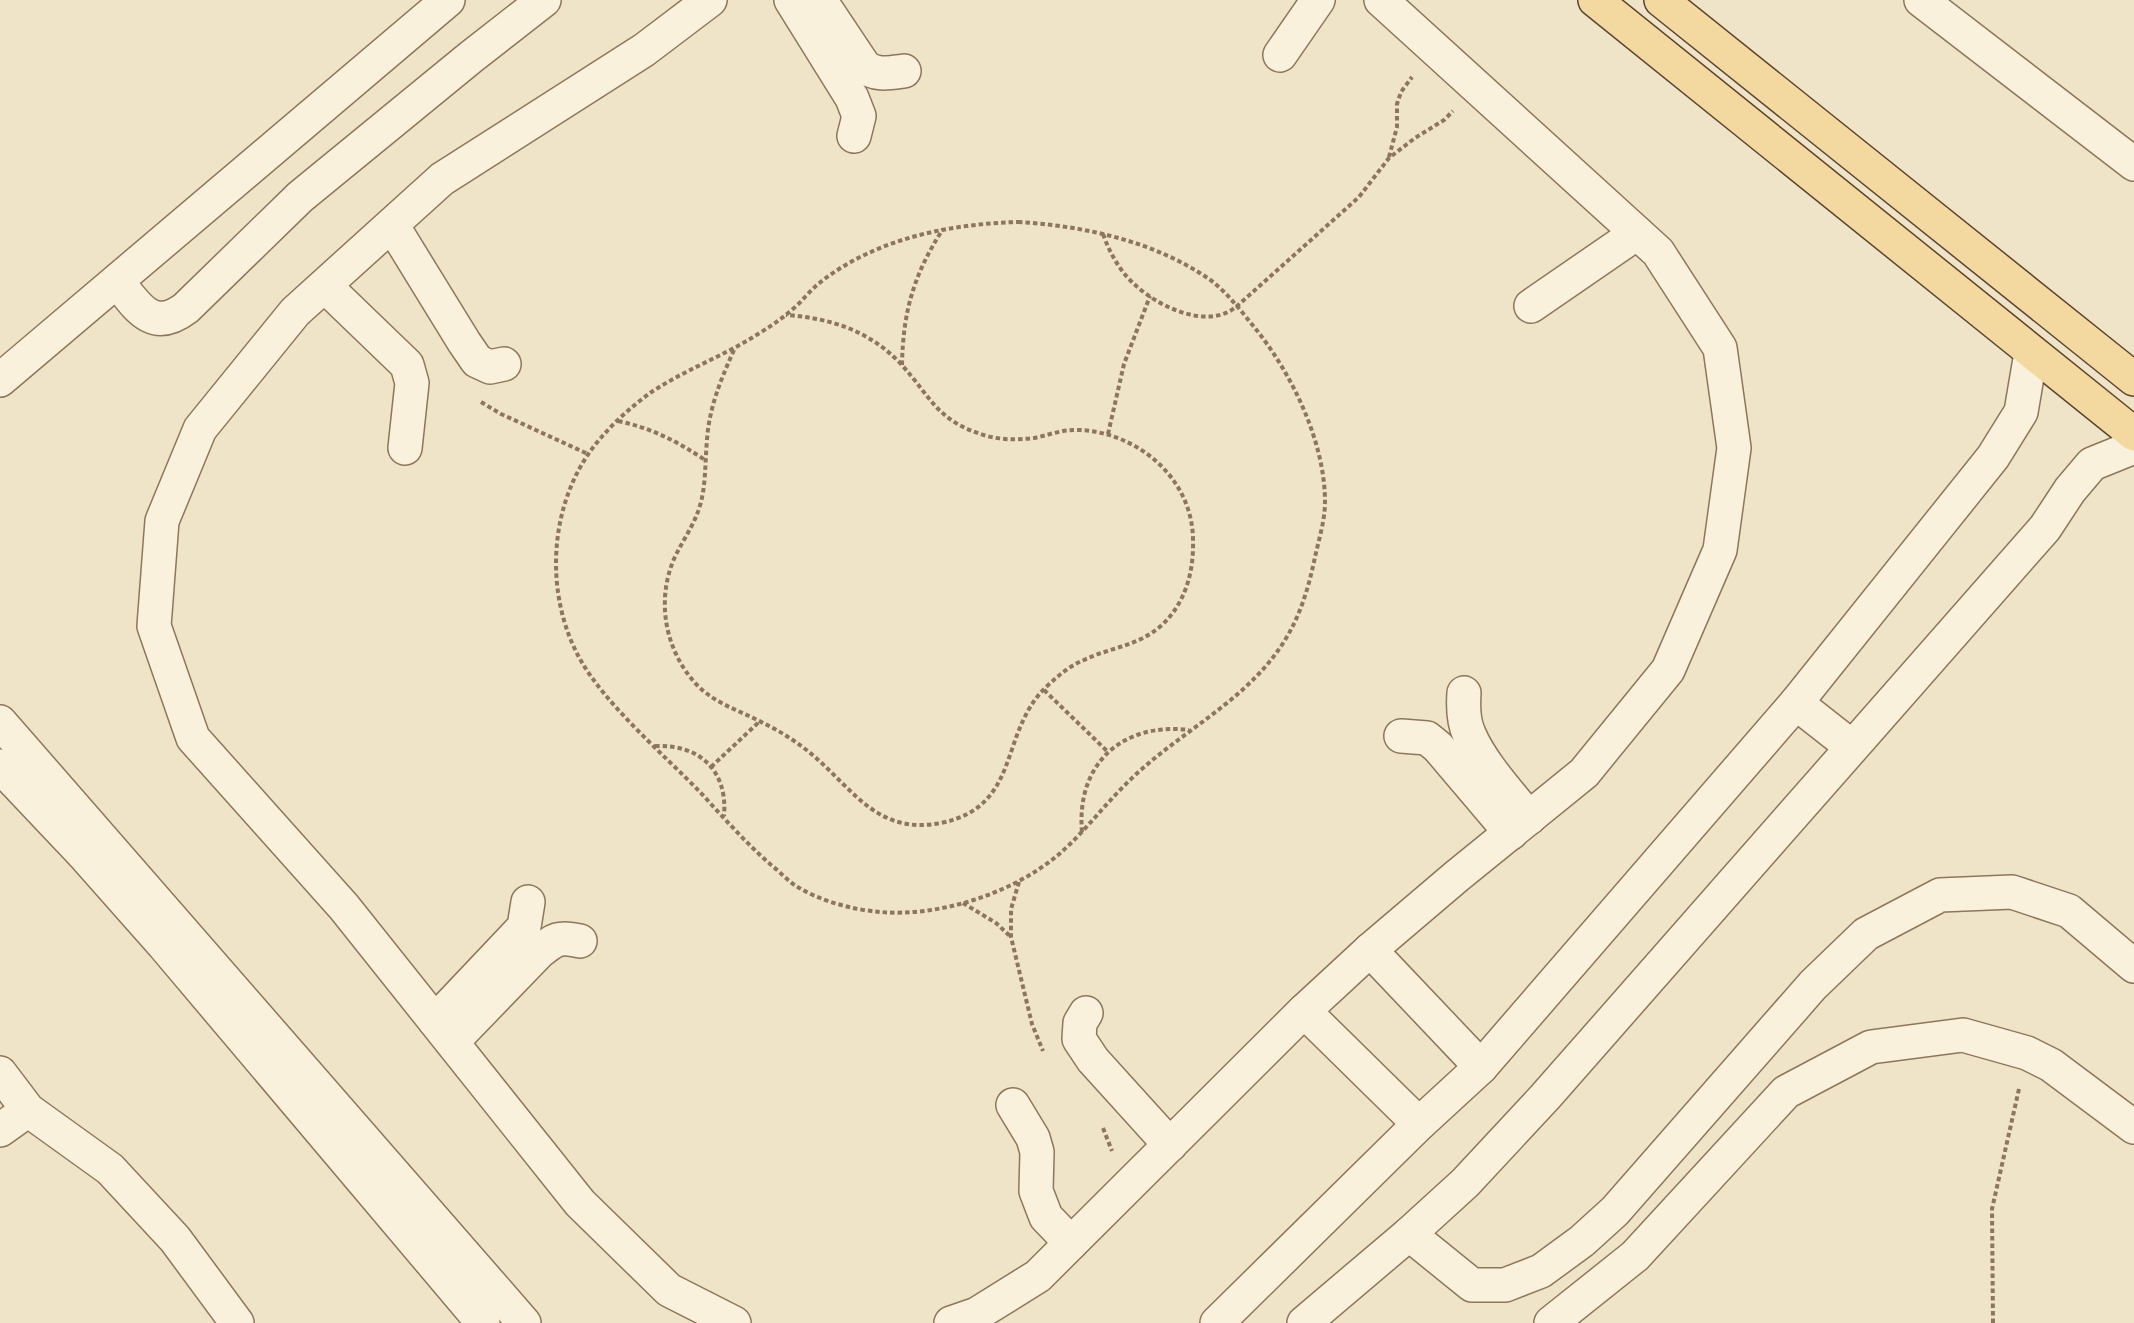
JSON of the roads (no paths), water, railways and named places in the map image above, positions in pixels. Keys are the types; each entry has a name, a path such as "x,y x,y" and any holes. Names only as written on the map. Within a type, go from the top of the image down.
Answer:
{"main road":[{"path":"1595,0 2134,434"},
{"path":"1661,0 2134,379"}],"street":[{"path":"0,380 448,0"},
{"path":"117,281 144,314 158,319 174,317 300,197 544,0"},
{"path":"710,0 644,50 442,179 295,312 200,429 162,521 154,626 193,738 344,907 588,1211 669,1290 734,1323"},
{"path":"791,0 852,98 859,116 854,136"},
{"path":"820,0 870,72 885,74 904,71"},
{"path":"1280,55 1318,0"},
{"path":"951,1323 977,1314 1038,1276 1304,1011 1370,950 1584,773 1668,670 1720,550 1734,448 1719,348 1658,252 1381,0"},
{"path":"1921,0 2134,164"},
{"path":"392,225 477,361 490,367 504,364"},
{"path":"1531,306 1637,233"},
{"path":"325,286 407,365 412,383 405,448"},
{"path":"1217,1323 1419,1124 1481,1067 1796,703 1993,458 2021,412 2031,353"},
{"path":"1304,1323 1465,1183 1545,1097 2045,528 2070,490 2092,464 2134,447"},
{"path":"1464,693 1463,714 1468,733 1520,825"},
{"path":"1796,703 1852,747"},
{"path":"0,722 524,1323"},
{"path":"1401,736 1427,738 1520,825"},
{"path":"0,766 86,857 163,944 483,1323"},
{"path":"1409,1234 1472,1285 1505,1285 1541,1271 1615,1211 1813,985 1866,934 1940,895 2012,892 2069,911 2134,966"},
{"path":"444,1031 525,927 528,902"},
{"path":"444,1031 552,941 565,937 580,941"},
{"path":"1370,950 1481,1067"},
{"path":"1304,1011 1419,1124"},
{"path":"1086,1013 1080,1023 1079,1039 1093,1060 1170,1145"},
{"path":"1551,1323 1635,1256 1786,1092 1870,1047 1963,1035 2027,1053 2051,1065 2134,1127"},
{"path":"0,1074 28,1110 110,1169 175,1239 231,1321"},
{"path":"1013,1105 1033,1138 1037,1152 1036,1191 1046,1217 1071,1243"},
{"path":"0,1130 28,1110"}]}
